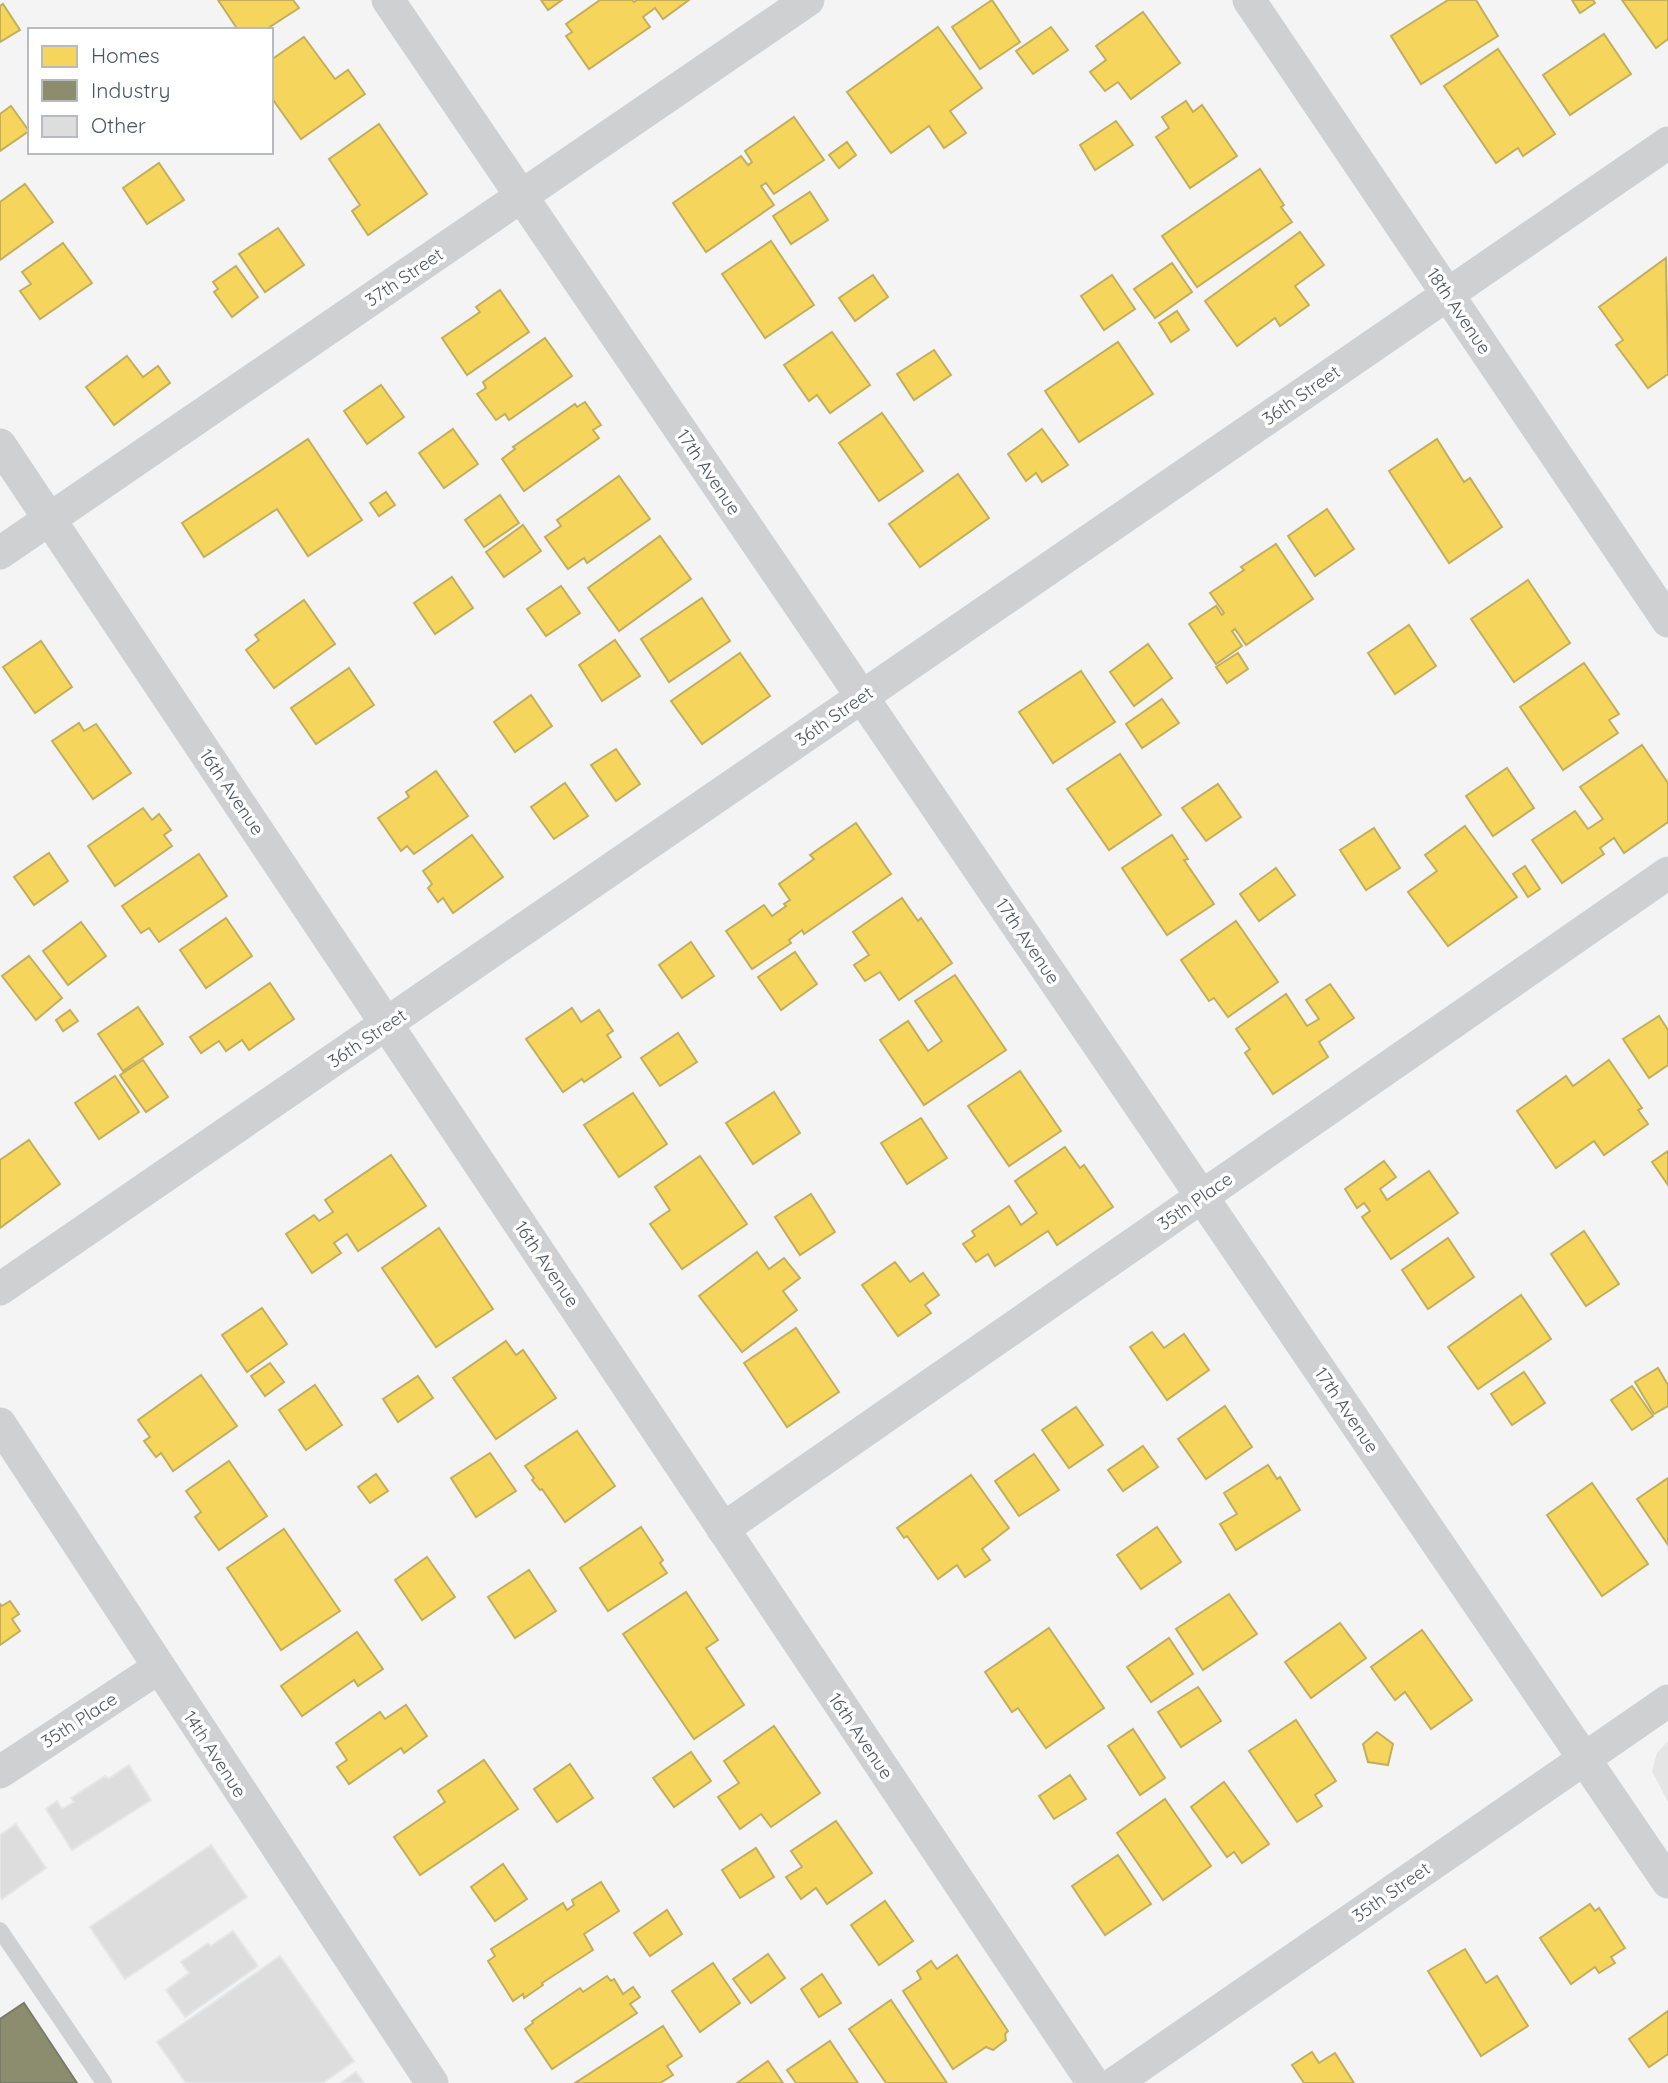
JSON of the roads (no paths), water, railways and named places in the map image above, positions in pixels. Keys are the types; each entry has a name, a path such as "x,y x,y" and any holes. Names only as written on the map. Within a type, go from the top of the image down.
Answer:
{"street":[{"name":"17th Avenue","path":"388,0 1668,1882"},
{"name":"37th Street","path":"0,553 807,0"},
{"name":"18th Avenue","path":"1249,0 1668,621"},
{"name":"36th Street","path":"0,1289 1668,143"},
{"name":"16th Avenue","path":"0,445 1093,2083"},
{"name":"35th Place","path":"723,1529 1668,873"},
{"name":"14th Avenue","path":"0,1424 432,2083"},
{"name":"35th Place","path":"0,1772 158,1668"},
{"name":"35th Street","path":"1115,2083 1668,1701"}],"lane":[{"path":"0,1930 104,2083"}]}
